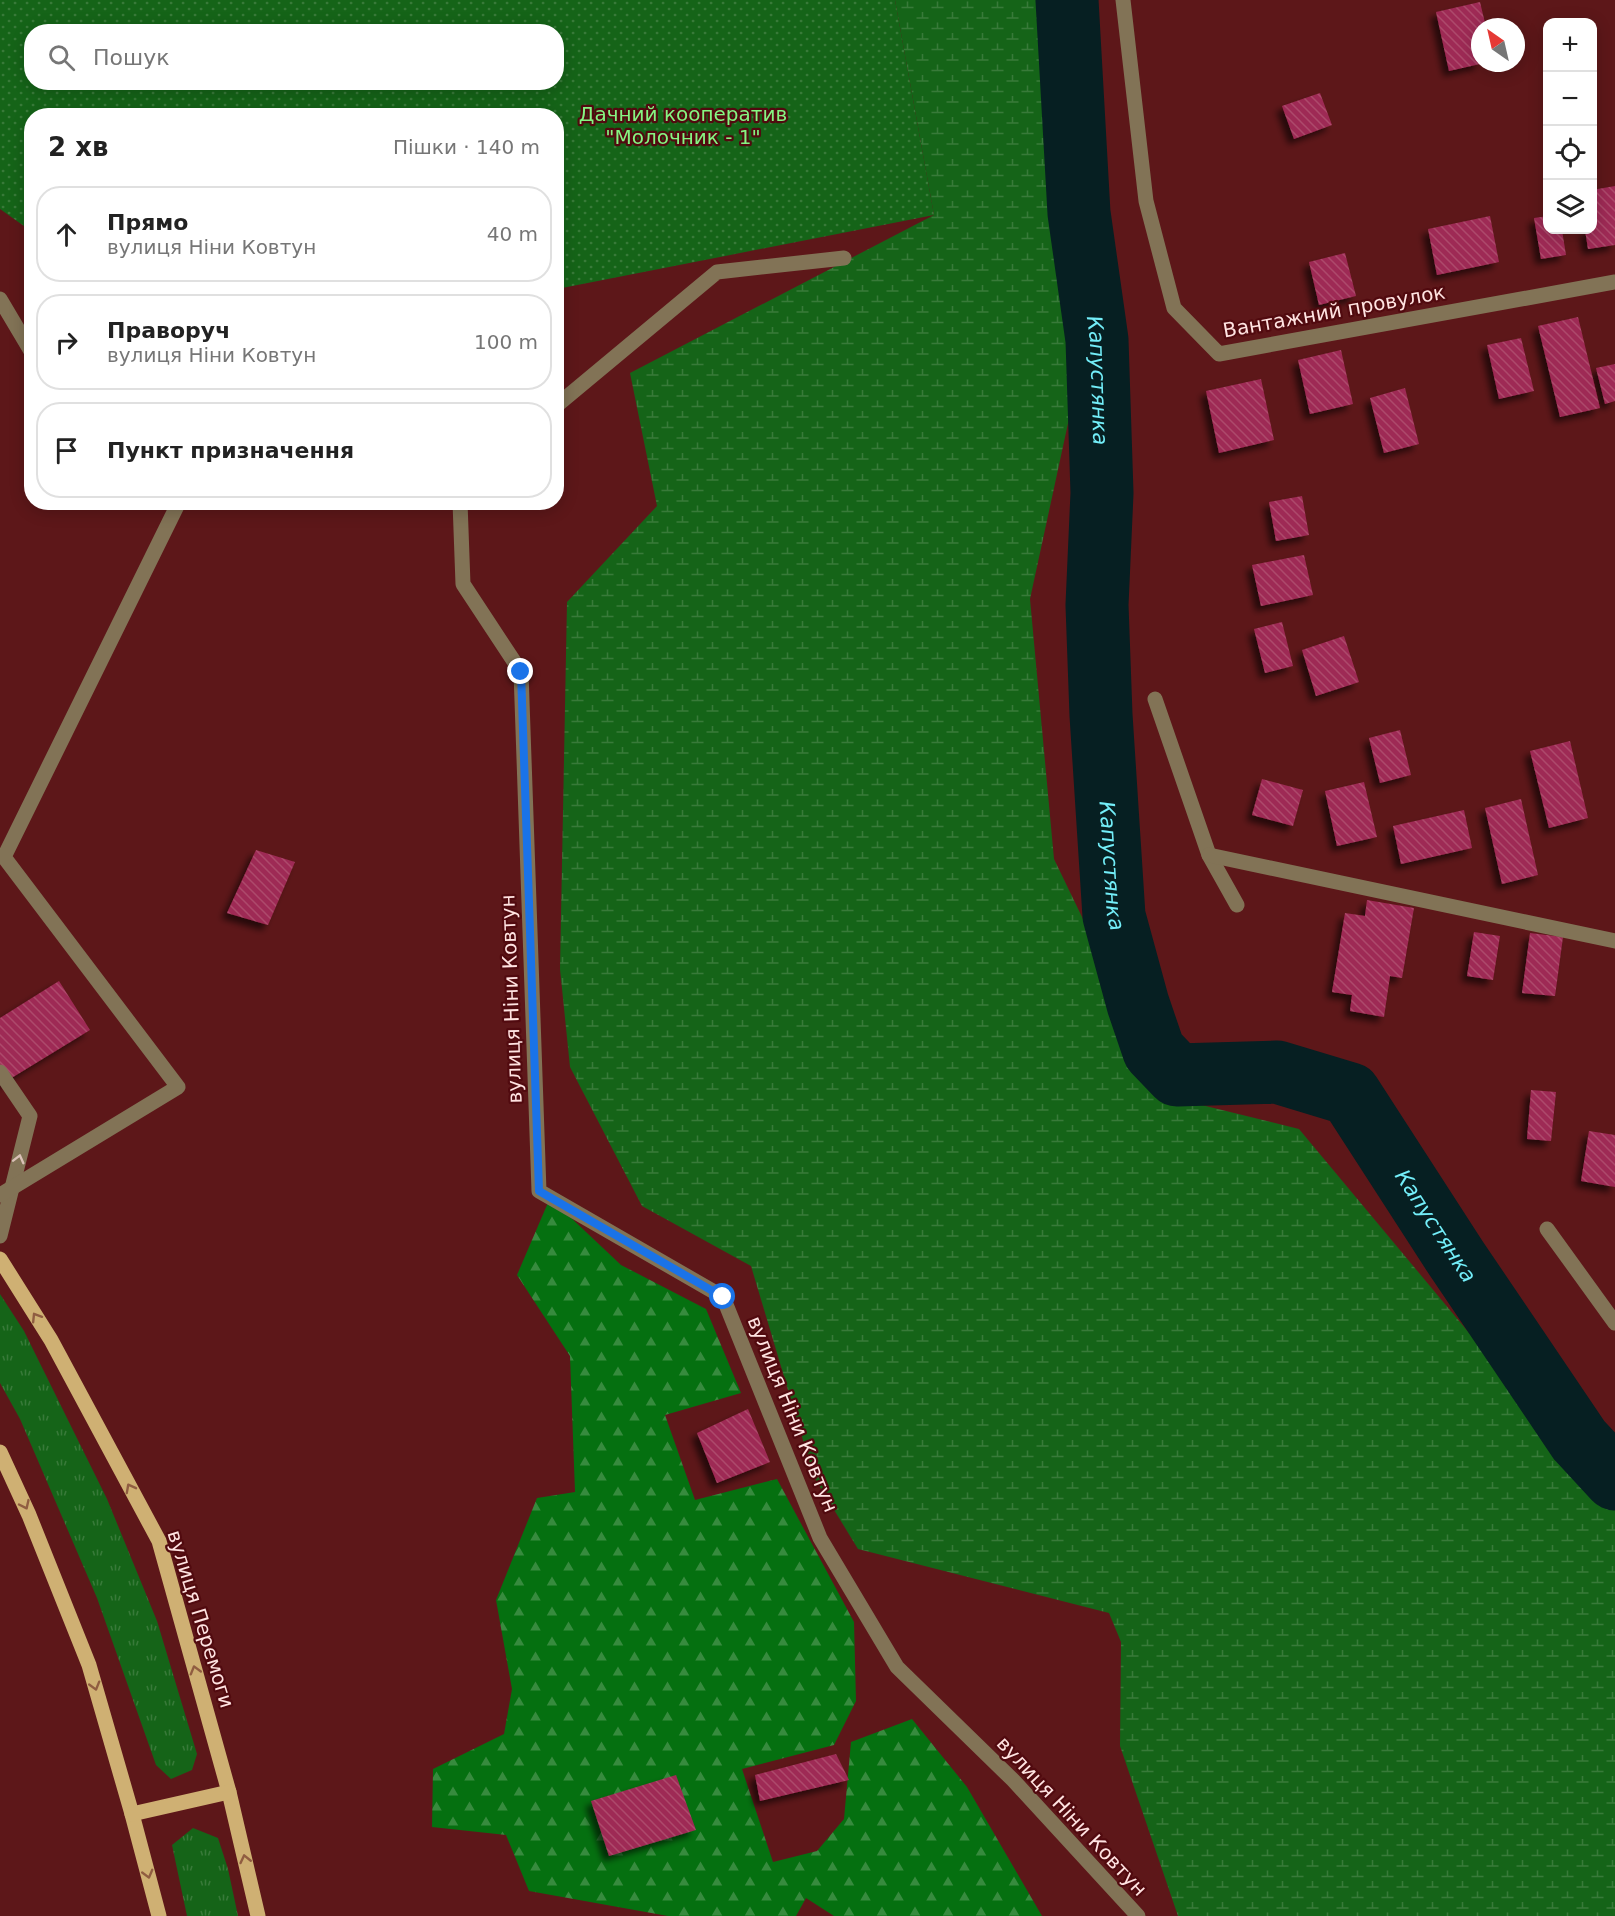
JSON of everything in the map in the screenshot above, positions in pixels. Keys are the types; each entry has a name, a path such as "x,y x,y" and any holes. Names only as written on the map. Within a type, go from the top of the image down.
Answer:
{"main road":[{"name":"вулиця Перемоги","path":"0,1259 51,1340 159,1541 229,1792 258,1916"},
{"path":"0,1452 29,1515 89,1665 159,1916"},
{"path":"132,1814 229,1792"}],"street":[{"name":"Вантажний провулок","path":"1123,0 1146,201 1174,308 1219,354 1615,282"},
{"path":"564,399 717,272 844,258"},
{"path":"0,299 24,340"},
{"path":"6,1192 178,1087 4,857 175,510"},
{"name":"вулиця Ніни Ковтун","path":"460,510 463,584 521,672 539,1191 723,1297 820,1538 897,1668 1013,1780 1138,1916"},
{"path":"1155,699 1209,855 1237,905"},
{"path":"1209,855 1615,941"},
{"path":"0,1072 30,1116 6,1192 0,1236"},
{"path":"1547,1229 1615,1323"}],"green space":[{"name":"Дачний кооператив \"Молочник - 1\"","path":"0,0 895,0 934,215 564,288 564,108 24,108 24,226 0,209"},
{"path":"895,0 1041,0 1047,13 1044,145 1083,354 1030,599 1054,859 1169,1097 1299,1129 1615,1508 1615,1916 1178,1916 1120,1746 1121,1642 1109,1613 858,1549 814,1477 751,1266 642,1206 570,1067 560,969 567,602 657,506 630,373 934,215"},
{"path":"550,1198 621,1265 706,1309 741,1393 665,1415 695,1500 777,1479 854,1622 856,1701 834,1745 742,1769 773,1862 817,1851 844,1819 851,1742 912,1719 967,1787 1042,1916 834,1916 806,1898 796,1916 668,1916 529,1891 506,1835 432,1827 433,1769 504,1734 512,1689 496,1600 537,1498 575,1492 570,1356 517,1275"},
{"path":"0,1294 24,1331 107,1499 157,1621 197,1754 192,1770 171,1779 156,1765 97,1598 20,1419 0,1383"},
{"path":"193,1828 218,1838 228,1869 238,1916 187,1916 172,1845"}],"building":[{"path":"1480,2 1484,18 1471,18 1471,66 1449,71 1436,12"},
{"path":"1320,93 1332,125 1294,139 1282,106"},
{"path":"1615,186 1615,245 1588,249 1586,234 1597,234 1597,189"},
{"path":"1490,216 1499,262 1437,275 1428,229"},
{"path":"1543,217 1543,234 1563,234 1566,255 1541,259 1534,218"},
{"path":"1345,253 1356,296 1319,305 1309,262"},
{"path":"1578,317 1600,408 1560,417 1538,326"},
{"path":"1521,338 1534,391 1499,399 1487,345"},
{"path":"1341,350 1353,404 1310,414 1298,360"},
{"path":"1615,364 1615,401 1605,404 1596,368"},
{"path":"1261,379 1274,440 1219,453 1206,391"},
{"path":"1405,388 1419,444 1384,453 1370,398"},
{"path":"1302,496 1309,535 1276,541 1269,502"},
{"path":"1304,555 1313,595 1261,606 1252,565"},
{"path":"1282,622 1293,666 1265,673 1254,629"},
{"path":"1344,636 1359,682 1316,696 1302,650"},
{"path":"1400,730 1411,775 1380,783 1369,738"},
{"path":"1570,741 1588,818 1549,828 1530,751"},
{"path":"1262,779 1303,790 1293,826 1252,815"},
{"path":"1364,782 1377,837 1337,846 1325,791"},
{"path":"1521,799 1538,875 1502,884 1485,808"},
{"path":"1464,810 1472,848 1401,864 1393,826"},
{"path":"256,850 295,862 268,925 227,913"},
{"path":"1367,900 1414,908 1402,978 1390,976 1384,1017 1350,1011 1352,995 1332,992 1345,913 1365,916"},
{"path":"1474,932 1500,936 1493,980 1467,976"},
{"path":"1530,933 1563,937 1555,996 1522,993"},
{"path":"59,981 90,1030 0,1085 0,1018"},
{"path":"1531,1090 1556,1092 1551,1141 1527,1139"},
{"path":"1589,1131 1615,1135 1615,1187 1581,1181"},
{"path":"748,1409 770,1462 717,1483 697,1433"},
{"path":"836,1754 849,1780 760,1801 755,1775"},
{"path":"676,1775 696,1830 609,1856 591,1801"}],"waterway":[{"name":"Капустянка","path":"1067,0 1079,213 1097,340 1102,493 1097,605 1101,715 1114,916 1138,1004 1154,1051 1177,1075 1277,1072 1350,1094 1456,1258 1579,1440 1615,1479"}],"route":[{"path":"521,672 539,1191 723,1297"}]}
